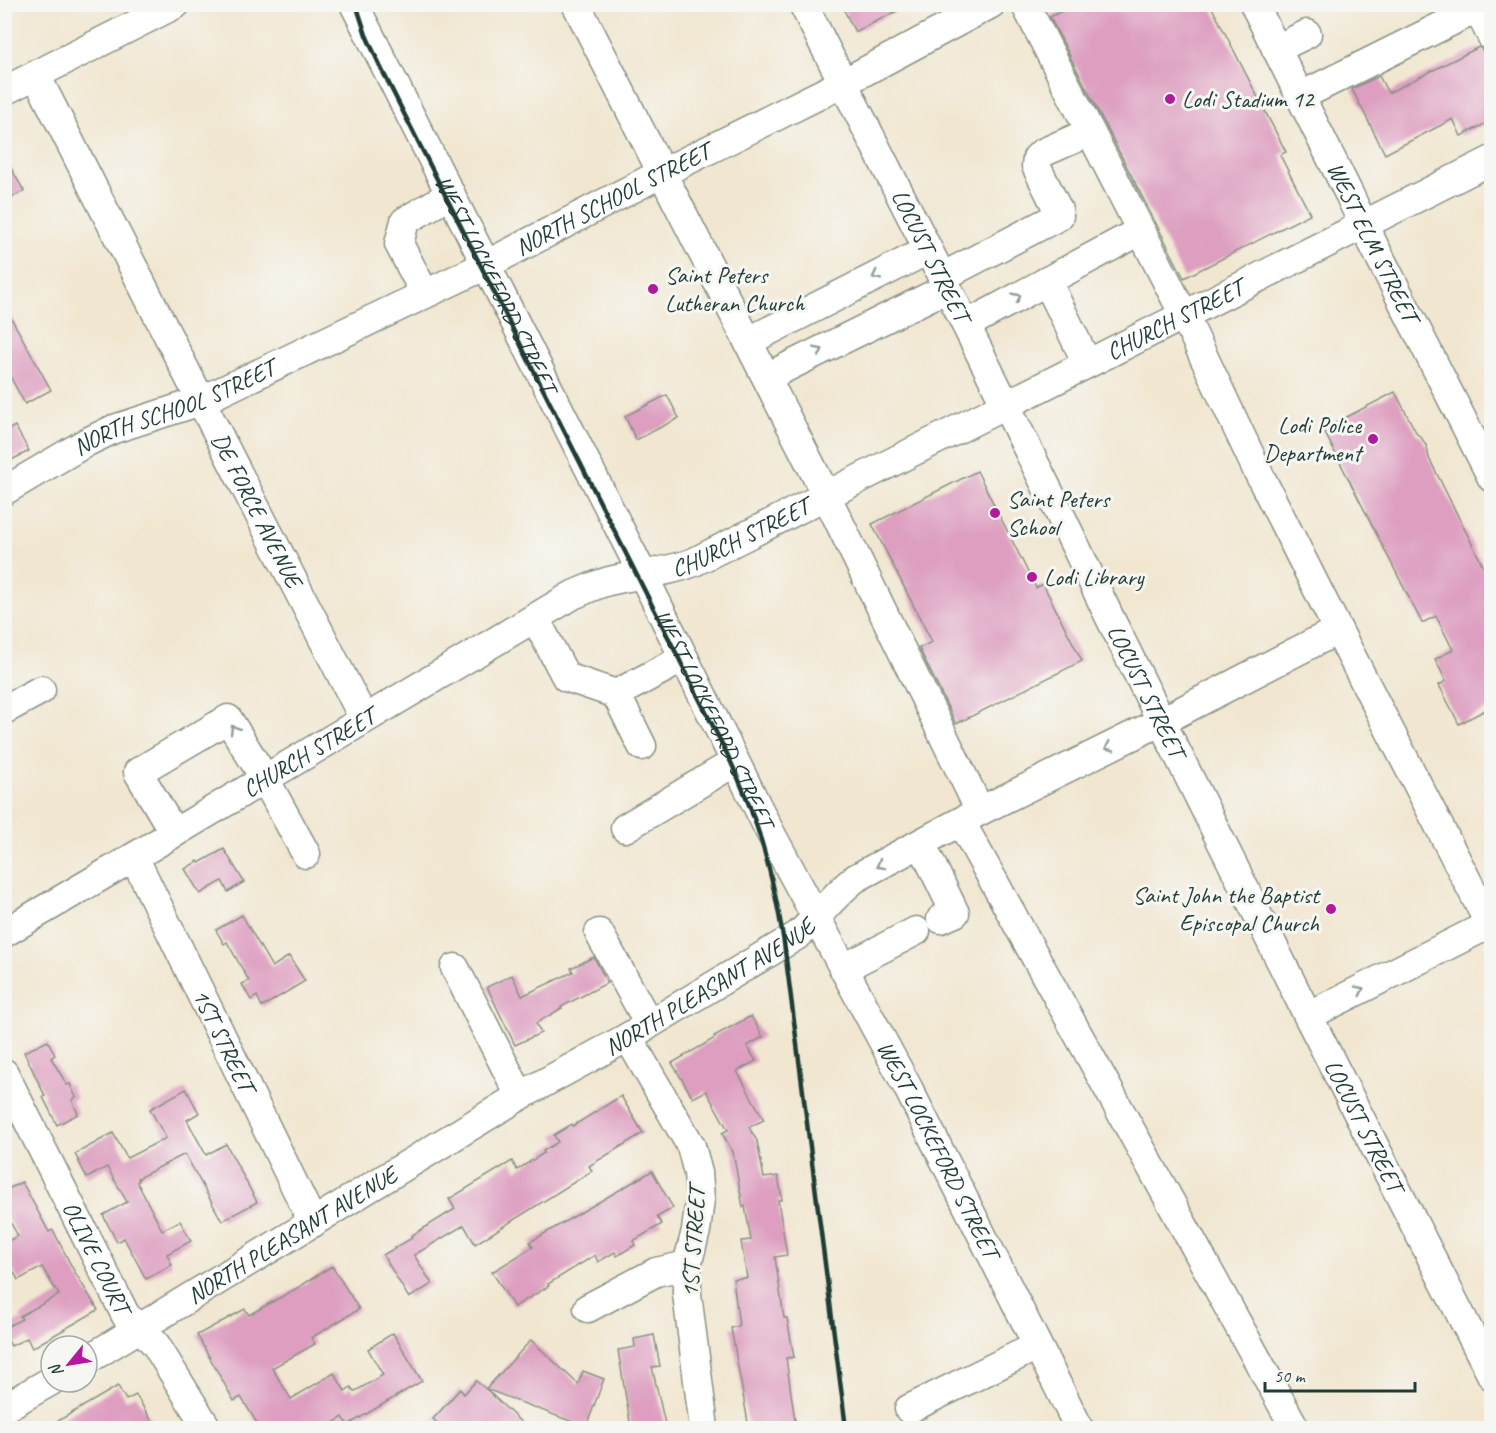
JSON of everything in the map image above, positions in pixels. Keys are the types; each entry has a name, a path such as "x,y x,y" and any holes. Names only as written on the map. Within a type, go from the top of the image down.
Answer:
{"street":[{"path":"4,91 176,4"},
{"name":"WEST LOCKEFORD STREET","path":"354,4 643,575 769,830 908,1088 1079,1428"},
{"path":"576,4 826,495 970,816 1294,1428"},
{"name":"LOCUST STREET","path":"803,4 945,282 1308,1016 1491,1376"},
{"name":"NORTH SCHOOL STREET","path":"4,491 87,442 114,429 201,401 486,264 843,83 991,4"},
{"path":"1025,4 1184,315 1257,470 1491,925 1308,1016"},
{"name":"WEST ELM STREET","path":"1254,4 1491,478"},
{"path":"1300,96 1470,10 1491,37"},
{"path":"1276,49 1306,34"},
{"name":"DE FORCE AVENUE","path":"36,75 364,719"},
{"path":"767,378 945,282 1059,216 1036,166 1037,158 1042,153 1090,132"},
{"name":"CHURCH STREET","path":"4,933 573,595 596,585 677,568 694,562 1491,160"},
{"path":"425,294 399,244 405,221 451,194"},
{"path":"966,325 1140,231"},
{"path":"749,342 928,250"},
{"path":"1047,281 1087,363"},
{"path":"535,618 566,677 616,694 642,746"},
{"name":"NORTH PLEASANT AVENUE","path":"99,1353 520,1096 639,1030 798,935 851,882 970,816 1162,722 1338,630"},
{"path":"616,694 684,658"},
{"path":"4,710 41,690"},
{"path":"174,833 138,772 228,719 265,778 306,854"},
{"path":"625,828 735,762"},
{"path":"921,843 955,913 941,919"},
{"name":"1ST STREET","path":"134,857 313,1223"},
{"path":"844,968 916,932"},
{"name":"1ST STREET","path":"599,933 691,1146 698,1173 700,1199 696,1231 687,1265 687,1294 704,1428"},
{"path":"455,968 520,1096"},
{"name":"OLIVE COURT","path":"4,1073 126,1316 156,1345 207,1428"},
{"path":"588,1308 656,1272 687,1265"},
{"path":"909,1409 1037,1346"},
{"path":"4,1408 39,1388"}],"building":[{"path":"841,4 911,4 855,32"},
{"name":"Lodi Stadium 12","path":"1075,4 1210,4 1286,152 1280,155 1310,214 1184,278 1050,17"},
{"path":"1479,47 1488,52 1491,59 1491,121 1461,136 1453,119 1385,154 1352,89 1379,76 1388,93"},
{"path":"4,156 24,191 4,201"},
{"path":"4,305 51,390 25,404 4,365"},
{"path":"1395,392 1417,434 1427,447 1429,458 1491,582 1491,707 1459,724 1439,685 1446,681 1435,659 1453,650 1436,616 1422,623 1323,429"},
{"path":"667,395 679,418 636,440 625,416"},
{"path":"15,426 29,451 4,464 4,432"},
{"path":"977,471 1036,588 1043,584 1082,661 956,724 919,648 932,642 872,524"},
{"path":"224,849 244,882 228,892 222,881 200,894 185,869"},
{"path":"242,915 272,967 289,956 305,981 262,1007 257,996 251,1000 242,984 249,981 227,942 224,944 216,930"},
{"path":"594,957 607,983 536,1023 541,1033 515,1045 487,987 512,975 522,996 573,972 571,968"},
{"path":"751,1016 763,1037 747,1046 756,1061 737,1071 764,1120 749,1127 757,1141 764,1178 778,1176 782,1200 778,1200 787,1255 775,1257 784,1318 787,1318 794,1357 786,1358 796,1428 749,1428 731,1328 739,1326 733,1279 747,1278 741,1241 751,1240 745,1206 743,1207 733,1152 722,1133 728,1130 706,1091 693,1098 672,1063"},
{"path":"48,1041 55,1055 51,1058 67,1085 70,1084 76,1097 72,1100 78,1114 57,1125 24,1052"},
{"path":"186,1089 199,1113 187,1120 206,1155 226,1144 257,1202 222,1221 185,1154 138,1178 137,1182 162,1230 180,1221 191,1241 167,1254 172,1265 146,1279 124,1238 117,1242 103,1215 127,1202 107,1167 87,1178 75,1154 113,1133 127,1158 166,1138 150,1109"},
{"path":"621,1096 643,1133 589,1166 592,1171 475,1244 464,1225 414,1255 432,1284 409,1298 383,1255 455,1209 449,1199 512,1161 517,1170 558,1142 554,1135"},
{"path":"652,1171 673,1208 657,1217 662,1224 633,1241 635,1245 617,1256 615,1252 598,1262 595,1255 514,1307 492,1272 533,1247 530,1242"},
{"path":"22,1182 49,1232 53,1230 98,1310 56,1334 39,1334 39,1344 32,1348 27,1338 11,1346 4,1334 4,1328 22,1319 20,1316 59,1295 42,1267 18,1280 4,1254 4,1243 18,1236 4,1211 4,1191"},
{"path":"332,1266 359,1309 311,1338 315,1344 272,1368 291,1399 334,1373 345,1391 351,1387 354,1392 383,1375 368,1349 393,1333 422,1381 348,1425 343,1417 325,1428 260,1428 241,1397 234,1401 197,1335 245,1309 249,1315"},
{"path":"654,1335 660,1366 652,1367 666,1428 631,1428 618,1350 635,1347 634,1339"},
{"path":"531,1340 578,1384 583,1371 604,1379 586,1427 486,1389"},
{"path":"476,1381 527,1428 443,1428 433,1419 460,1389 464,1394"},
{"path":"118,1386 126,1400 136,1395 156,1428 46,1428"}],"railway":[{"path":"356,4 366,35 380,66 723,745 753,815 769,869 784,943 846,1428"}],"place":[{"name":"Lodi Stadium 12","path":"1170,99"},
{"name":"Saint Peters Lutheran Church","path":"653,289"},
{"name":"Lodi Police Department","path":"1373,439"},
{"name":"Saint Peters School","path":"995,513"},
{"name":"Lodi Library","path":"1032,577"},
{"name":"Saint John the Baptist Episcopal Church","path":"1331,909"}]}
